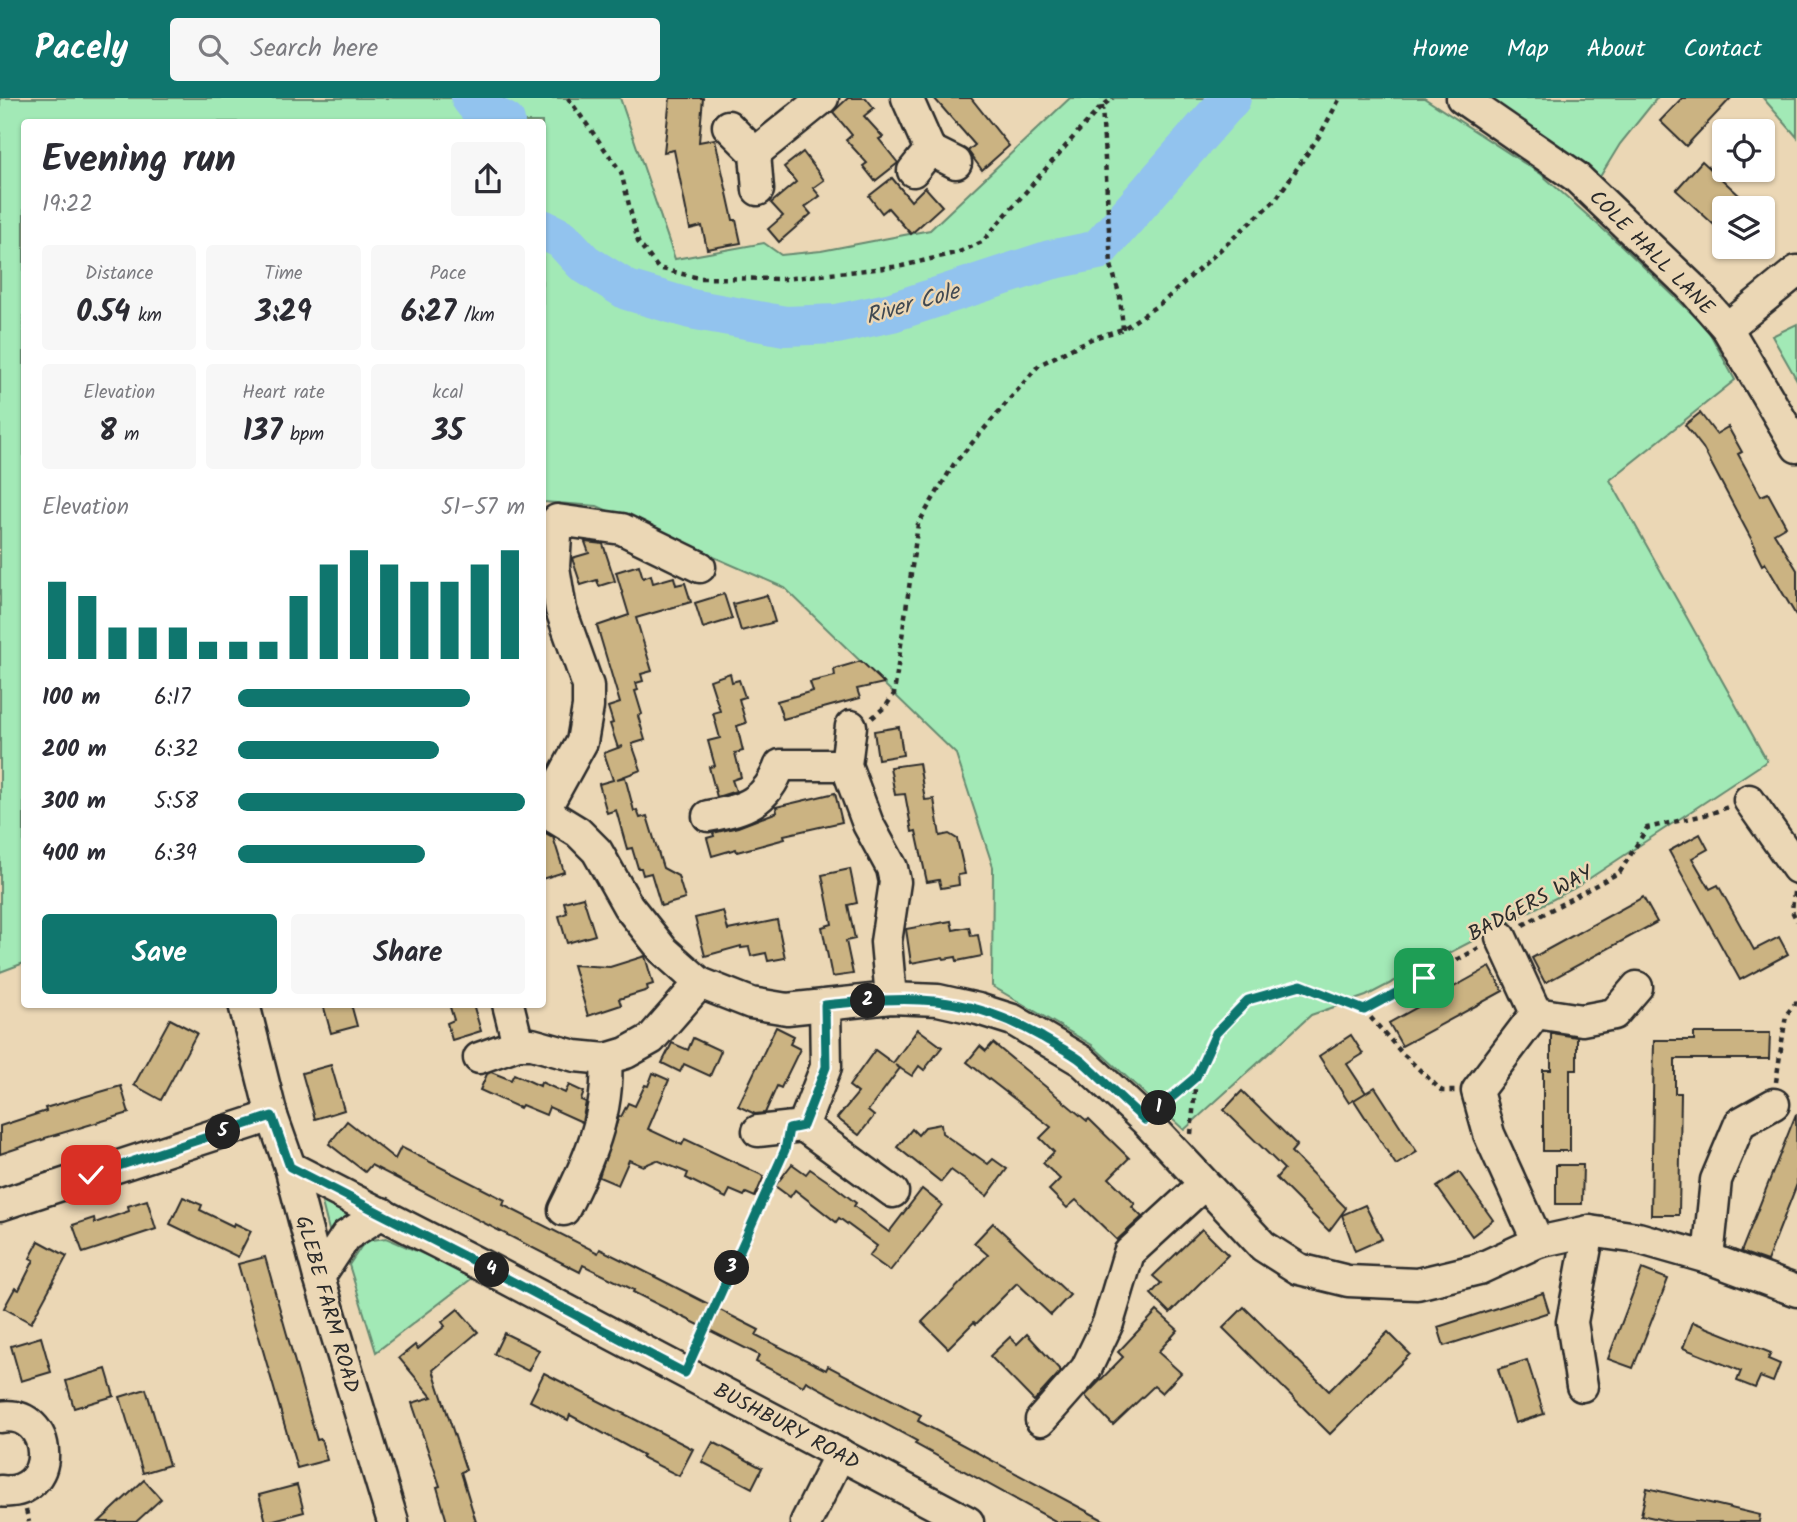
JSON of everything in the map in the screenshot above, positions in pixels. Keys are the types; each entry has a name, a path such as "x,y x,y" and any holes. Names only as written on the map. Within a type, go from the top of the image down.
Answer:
{"street":[{"path":"755,153 822,98"},
{"path":"906,98 921,160 956,163"},
{"name":"COLE HALL LANE","path":"1462,98 1575,176 1690,286 1727,328 1797,447"},
{"path":"728,126 755,153 758,190"},
{"path":"1727,328 1797,271"},
{"path":"546,805 582,741 589,686 561,610 550,519 622,529 700,567"},
{"path":"851,726 846,765 868,824 892,868 895,882 886,942 891,998"},
{"path":"708,816 737,811 759,798 774,783 780,765 846,765"},
{"path":"1749,800 1796,879"},
{"path":"546,812 578,832 597,851 628,906 663,950 700,983 751,1003 787,1009 891,998 939,1000 1013,1020 1082,1061 1145,1120 1263,1245 1299,1269 1348,1281 1418,1284 1479,1269 1538,1242 1589,1231 1638,1238 1708,1258 1797,1291"},
{"path":"1501,937 1536,1013"},
{"path":"479,1058 518,1044 532,1044 575,1056 606,1059 626,1053 651,1039 700,983"},
{"path":"1536,1013 1582,1020 1614,1014 1637,987"},
{"path":"796,1128 826,1067 825,1005"},
{"name":"GLEBE FARM ROAD","path":"245,1008 272,1116 290,1167 319,1277 393,1522"},
{"path":"509,1008 518,1044"},
{"path":"1536,1013 1476,1091 1489,1133 1538,1242"},
{"path":"564,1210 599,1129 607,1079 606,1059"},
{"path":"1708,1258 1716,1180 1740,1123 1773,1104"},
{"path":"0,1205 272,1116"},
{"path":"758,1131 796,1128 893,1192"},
{"name":"BUSHBURY ROAD","path":"290,1167 968,1522"},
{"path":"1041,1420 1086,1369 1108,1323 1129,1253 1196,1174"},
{"path":"319,1277 346,1236 382,1213"},
{"path":"1582,1386 1572,1322 1589,1231"},
{"path":"0,1417 18,1418 28,1423 37,1431 44,1453 43,1465 29,1484 19,1490 0,1491"},
{"path":"806,1522 840,1454"}],"path":[{"path":"568,98 621,172 638,242 658,268 699,278 785,279 902,266 959,252 982,242 1102,106 1113,98"},
{"path":"851,726 874,718 894,694 918,524 954,464 1039,365 1091,339 1123,330 1164,301 1276,199 1320,135 1340,98"},
{"path":"1102,106 1111,265 1120,297 1123,330"},
{"name":"BADGERS WAY","path":"1364,1010 1620,872 1647,828 1709,814 1749,800"},
{"path":"1796,879 1792,911 1797,921"},
{"path":"1196,1174 1196,1077 1216,1033 1248,1000 1301,985 1364,1010 1401,1052 1442,1091 1476,1091"},
{"path":"1773,1104 1786,1015 1797,1001"},
{"path":"1145,1120 1196,1077"},
{"path":"685,1373 796,1128"}],"green space":[{"path":"0,98 620,98 675,259 764,243 781,255 821,251 930,230 1070,98 1424,98 1541,174 1622,246 1707,328 1735,380 1610,480 1767,761 1575,888 1366,996 1311,1015 1184,1130 1092,1045 992,986 993,867 956,754 785,588 597,506 546,502 546,119 21,119 21,964 0,972"},
{"path":"1490,98 1657,98 1620,144 1598,180"},
{"path":"1763,98 1797,98 1797,137"},
{"path":"1797,324 1797,380 1772,336"},
{"path":"320,1195 355,1215 330,1234"},
{"path":"386,1238 475,1276 376,1352 349,1265 365,1241"}],"building":[{"path":"670,98 703,98 699,142 715,139 733,220 736,220 741,243 707,249 702,226 690,229 674,150 664,152"},
{"path":"848,98 866,98 874,108 864,116 883,137 879,139 898,163 875,181 863,166 867,163 846,140 852,135 833,112"},
{"path":"934,98 971,98 1009,146 982,170 968,151 975,145"},
{"path":"1682,98 1731,98 1686,146 1660,121"},
{"path":"803,152 824,180 813,188 820,196 805,207 811,214 779,242 768,229 783,216 771,203 796,182 784,167"},
{"path":"1702,161 1712,170 1712,182 1725,182 1740,196 1712,196 1712,223 1676,190"},
{"path":"892,178 911,201 925,187 942,206 911,234 888,208 882,213 869,196"},
{"path":"1700,413 1716,434 1728,427 1742,452 1738,454 1761,496 1768,493 1786,526 1774,533 1797,570 1797,617 1765,563 1762,565 1754,549 1756,548 1703,448 1685,425"},
{"path":"585,542 603,544 615,581 599,586 597,580 581,585 572,558 589,553"},
{"path":"639,565 643,578 651,575 653,583 674,577 676,585 685,583 691,602 636,618 652,671 641,674 643,681 636,683 638,690 635,691 642,714 638,716 645,740 632,744 641,770 617,779 625,777 634,811 637,810 640,818 647,816 663,868 678,876 685,899 661,906 651,873 643,875 632,848 627,849 616,810 607,813 599,784 613,780 604,753 618,748 608,707 620,703 597,626 629,615 616,572"},
{"path":"724,594 732,619 703,628 695,603"},
{"path":"767,595 775,622 741,631 733,604"},
{"path":"861,661 884,683 857,689 860,698 783,719 777,701 813,691 810,682 835,676 834,669"},
{"path":"730,673 732,682 739,680 745,697 739,699 746,723 737,726 743,751 735,753 741,777 732,780 736,791 717,797 709,767 715,766 708,741 720,738 713,713 720,711 710,680"},
{"path":"899,727 903,755 878,759 874,731"},
{"path":"919,763 925,800 934,799 940,836 949,834 957,839 965,874 958,875 959,885 941,888 939,880 927,882 916,831 912,832 905,794 895,795 890,767"},
{"path":"835,793 842,822 784,835 785,839 737,852 736,849 712,856 707,838 714,836 713,833 777,812 776,807"},
{"path":"546,833 553,837 564,872 546,878"},
{"path":"1700,834 1708,849 1692,858 1710,889 1718,885 1754,950 1779,937 1788,954 1740,980 1669,851"},
{"path":"850,869 857,903 848,905 855,939 846,941 853,974 832,977 822,927 832,924 822,875"},
{"path":"583,897 595,935 567,943 559,916 567,913 564,902"},
{"path":"1643,897 1657,922 1545,983 1532,958"},
{"path":"723,911 728,930 777,920 785,958 768,961 766,953 751,956 749,947 741,946 705,956 695,918"},
{"path":"951,921 953,930 969,927 971,936 978,935 982,956 957,961 956,957 943,957 911,963 906,929"},
{"path":"645,956 653,984 647,986 648,990 619,999 621,1005 588,1016 573,965 610,967"},
{"path":"1490,967 1503,991 1402,1046 1389,1023"},
{"path":"324,1008 352,1008 357,1026 331,1033"},
{"path":"450,1008 474,1008 481,1031 452,1040 447,1023 454,1020"},
{"path":"170,1019 197,1033 161,1100 134,1085"},
{"path":"776,1027 794,1036 790,1044 800,1049 781,1088 777,1086 765,1113 755,1114 738,1106"},
{"path":"918,1029 942,1047 924,1070 919,1066 912,1076 900,1068 868,1111 874,1116 859,1135 837,1118 858,1093 849,1086 875,1050 893,1063"},
{"path":"1551,1033 1577,1037 1577,1070 1570,1070 1570,1151 1543,1151 1543,1070 1551,1070"},
{"path":"1694,1033 1770,1033 1769,1059 1675,1059 1675,1093 1681,1093 1679,1215 1651,1215 1654,1040 1694,1040"},
{"path":"1351,1035 1363,1054 1347,1064 1366,1093 1349,1103 1319,1056"},
{"path":"693,1038 721,1051 710,1076 684,1064 680,1072 662,1063 672,1043 688,1050"},
{"path":"993,1043 1087,1121 1089,1119 1129,1158 1109,1178 1135,1204 1132,1207 1142,1217 1117,1240 1076,1200 1067,1208 1049,1190 1060,1179 1043,1163 1054,1152 1040,1138 1051,1127 967,1062 980,1046 986,1051"},
{"path":"331,1065 344,1110 315,1119 302,1073"},
{"path":"491,1072 511,1080 514,1074 540,1086 541,1082 565,1093 569,1085 584,1092 581,1100 586,1102 582,1122 549,1107 546,1115 522,1105 520,1108 480,1090 487,1074"},
{"path":"653,1073 669,1080 648,1129 682,1145 685,1139 764,1176 755,1197 730,1190 726,1198 686,1178 688,1173 657,1160 643,1166 629,1160 618,1185 599,1177 619,1116 621,1117 628,1103 635,1106"},
{"path":"121,1086 129,1113 0,1154 0,1126 46,1111 45,1108"},
{"path":"1375,1087 1417,1152 1396,1165 1354,1100"},
{"path":"1242,1091 1297,1145 1291,1152 1346,1208 1329,1231 1276,1178 1284,1169 1224,1110"},
{"path":"1796,1114 1797,1184 1767,1261 1741,1252"},
{"path":"347,1121 395,1159 401,1147 505,1200 503,1205 598,1253 600,1249 634,1266 759,1330 756,1335 826,1370 828,1366 921,1415 918,1421 1107,1522 1057,1522 806,1381 803,1386 756,1362 759,1355 633,1292 634,1290 583,1265 580,1272 371,1165 365,1172 329,1144"},
{"path":"941,1124 942,1133 973,1155 988,1164 993,1159 1007,1169 987,1196 951,1170 941,1182 897,1147 912,1129 918,1135 925,1127"},
{"path":"792,1164 806,1174 810,1169 829,1182 856,1203 854,1206 889,1232 922,1189 942,1205 890,1271 869,1256 877,1246 839,1218 836,1222 795,1190 790,1197 775,1186"},
{"path":"1556,1165 1583,1165 1582,1204 1556,1204"},
{"path":"1459,1172 1493,1220 1472,1236 1437,1187"},
{"path":"183,1197 202,1205 200,1210 233,1226 234,1223 251,1231 238,1257 170,1224"},
{"path":"147,1200 156,1229 83,1253 73,1225 94,1218 95,1223 129,1211 128,1206"},
{"path":"1365,1205 1382,1239 1355,1251 1342,1215"},
{"path":"993,1223 1070,1295 1051,1315 1017,1283 948,1348 922,1322 988,1255 974,1243"},
{"path":"1202,1229 1228,1255 1170,1313 1151,1294 1161,1283 1153,1276"},
{"path":"39,1241 67,1256 31,1323 4,1308 15,1288 19,1290 34,1260 30,1258"},
{"path":"265,1257 317,1440 321,1439 327,1460 297,1468 238,1264"},
{"path":"1642,1269 1668,1279 1633,1368 1608,1359"},
{"path":"1543,1293 1549,1312 1444,1346 1438,1327"},
{"path":"1244,1307 1329,1391 1388,1332 1410,1354 1330,1434 1223,1328"},
{"path":"458,1309 478,1332 433,1370 466,1470 461,1472 476,1522 447,1522 437,1487 440,1486 412,1403 432,1397 399,1358 415,1345 418,1349 445,1326 442,1322"},
{"path":"1157,1311 1178,1330 1158,1352 1181,1373 1162,1393 1154,1386 1113,1425 1085,1396 1123,1357 1118,1352"},
{"path":"1693,1322 1771,1353 1768,1359 1780,1364 1773,1382 1760,1377 1755,1388 1737,1381 1741,1371 1683,1348"},
{"path":"504,1333 539,1350 528,1371 494,1354"},
{"path":"1027,1334 1061,1371 1034,1401 990,1356 1010,1337 1017,1344"},
{"path":"41,1337 51,1372 21,1381 11,1346"},
{"path":"1527,1360 1544,1414 1515,1423 1498,1369"},
{"path":"106,1369 114,1396 74,1408 66,1381"},
{"path":"544,1373 693,1449 679,1476 570,1415 568,1420 530,1401"},
{"path":"146,1389 169,1465 143,1473 120,1397"},
{"path":"713,1442 762,1468 752,1488 702,1462"},
{"path":"144,1480 161,1499 136,1522 99,1522"},
{"path":"297,1485 304,1512 266,1522 259,1495"},
{"path":"1647,1488 1760,1515 1759,1522 1672,1522 1641,1515"}],"waterway":[{"name":"River Cole","path":"471,98 479,108 499,119"},
{"name":"River Cole","path":"546,231 562,239 584,263 627,290 691,309 785,326 837,324 892,312 1050,260 1098,250 1231,98"}],"route":[{"path":"91,1175 272,1116 290,1167 685,1373 785,1150 789,1129 803,1126 826,1067 825,1005 891,998 939,1000 1013,1020 1082,1061 1145,1120 1196,1077 1216,1033 1248,1000 1301,985 1364,1010 1424,978"}]}
